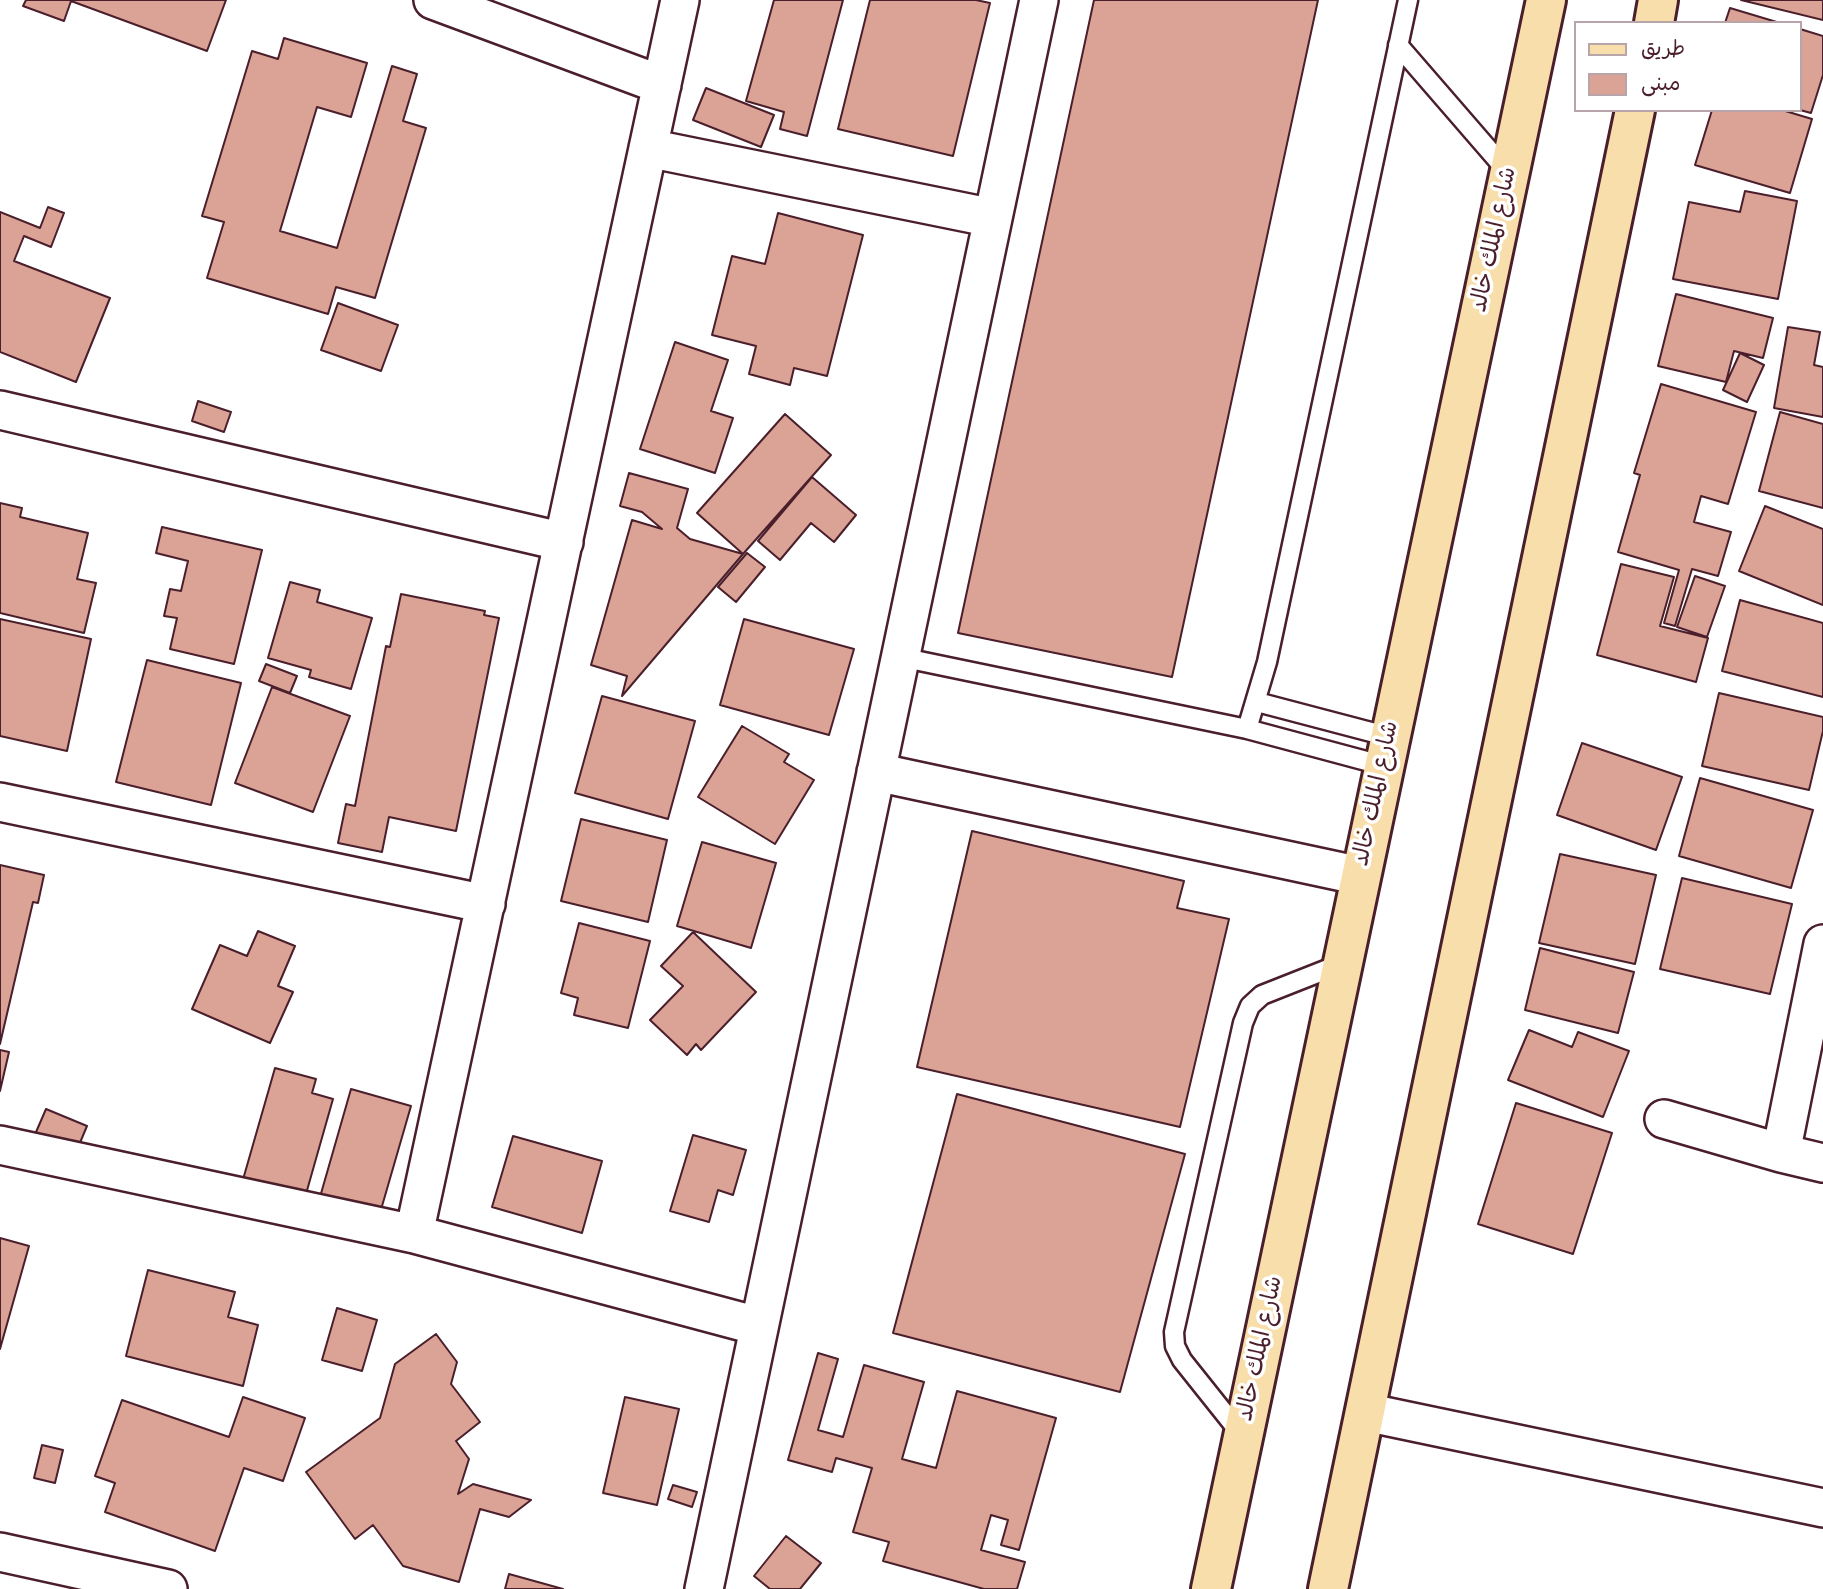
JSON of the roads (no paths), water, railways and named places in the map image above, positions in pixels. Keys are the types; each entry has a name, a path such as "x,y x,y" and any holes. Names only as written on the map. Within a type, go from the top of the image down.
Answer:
{"main road":[{"name":"شارع الملك خالد","path":"1211,1589 1546,0"},
{"path":"1654,21 1658,0"},
{"path":"1328,1589 1635,112"}],"street":[{"path":"433,0 662,85"},
{"path":"415,1234 680,0"},
{"path":"704,1589 1039,0"},
{"path":"648,148 993,218"},
{"path":"0,410 564,542"},
{"path":"876,772 1362,876"},
{"path":"0,802 486,904"},
{"path":"1781,1153 1823,944"},
{"path":"1664,1119 1823,1163"},
{"path":"0,1145 415,1234 758,1326"},
{"path":"1365,1412 1823,1507"},
{"path":"0,1552 168,1589"}],"lane":[{"path":"1247,729 1257,702 1408,0"},
{"path":"1398,45 1510,173"},
{"path":"900,657 1247,729 1387,752"},
{"path":"1257,702 1387,752"},
{"path":"1243,1437 1182,1360 1175,1346 1174,1332 1240,1037 1250,1006 1262,995 1343,963"}]}
